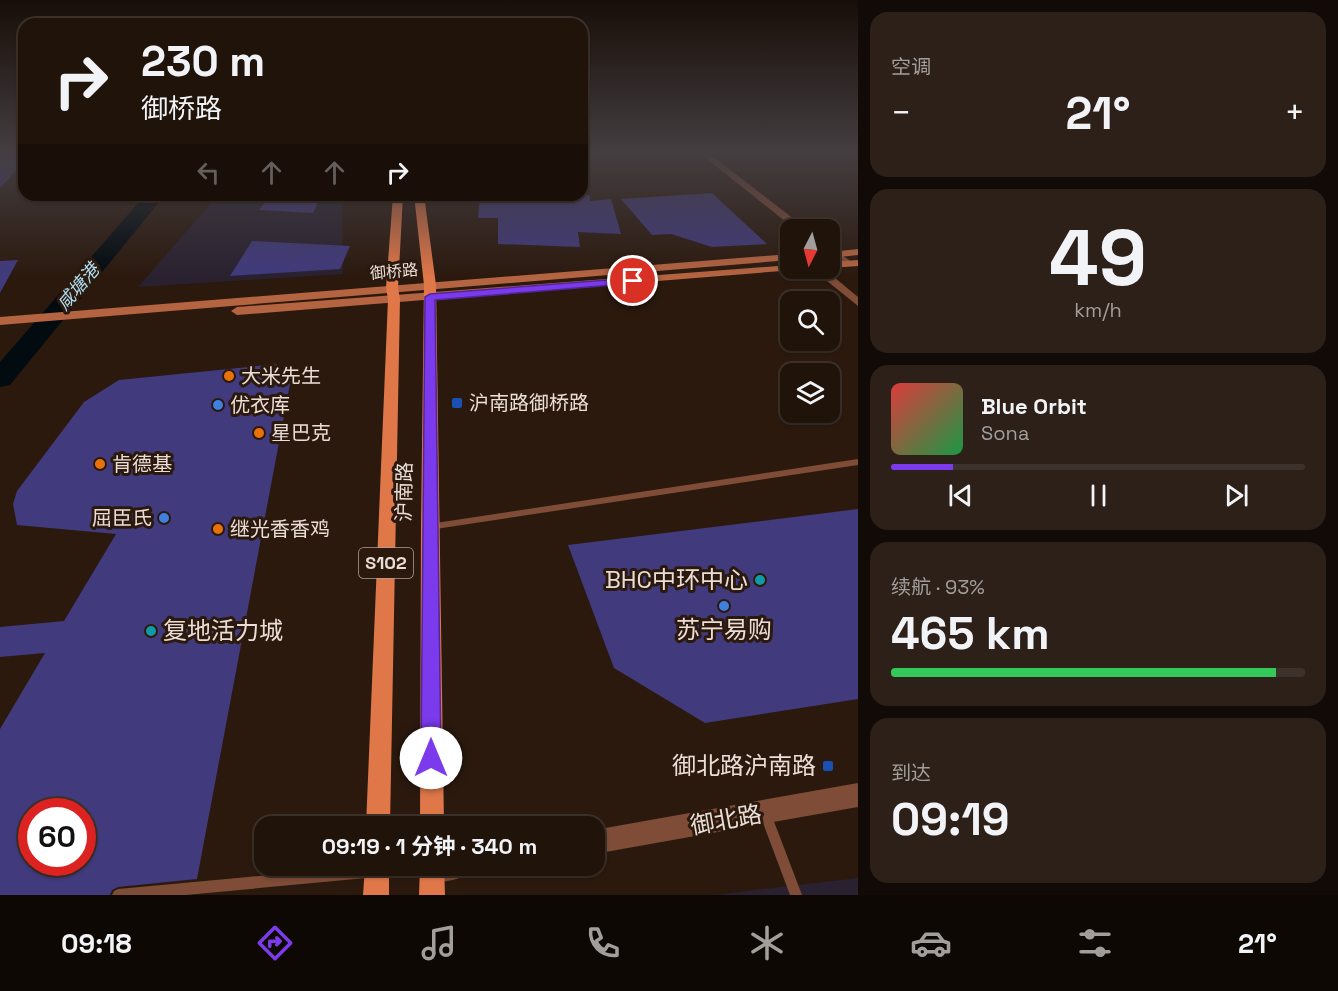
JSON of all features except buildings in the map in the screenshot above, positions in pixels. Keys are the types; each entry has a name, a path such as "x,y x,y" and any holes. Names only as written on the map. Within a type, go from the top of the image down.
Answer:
{"main road":[{"name":"沪南路","path":"378,816 398,201"},
{"name":"沪南路","path":"420,201 430,291 429,527 432,816"},
{"path":"840,253 858,252"},
{"name":"御桥路","path":"430,291 780,258"},
{"name":"御桥路","path":"0,330 108,317 393,293 780,269"},
{"name":"御桥路","path":"0,321 108,317"}],"street":[{"path":"755,193 789,219"},
{"path":"829,279 858,303"},
{"name":"御北路","path":"605,840 858,795"}],"lane":[{"path":"429,527 858,462"},
{"path":"765,813 796,895"},
{"path":"118,895 377,877 432,877"}],"shaded area":[{"path":"213,201 342,201 343,274 138,287"},
{"path":"858,878 858,895 714,895"}],"waterway":[{"name":"咸塘港","path":"0,379 150,201"}],"place":[{"name":"大米先生","path":"229,376"},
{"name":"沪南路御桥路","path":"457,403"},
{"name":"优衣库","path":"218,405"},
{"name":"星巴克","path":"259,433"},
{"name":"肯德基","path":"100,464"},
{"name":"屈臣氏","path":"164,518"},
{"name":"继光香香鸡","path":"218,529"},
{"name":"BHC中环中心","path":"760,580"},
{"name":"苏宁易购","path":"724,606"},
{"name":"复地活力城","path":"151,631"},
{"name":"御北路沪南路","path":"828,766"}],"route":[{"path":"431,758 430,297 633,281"}]}
